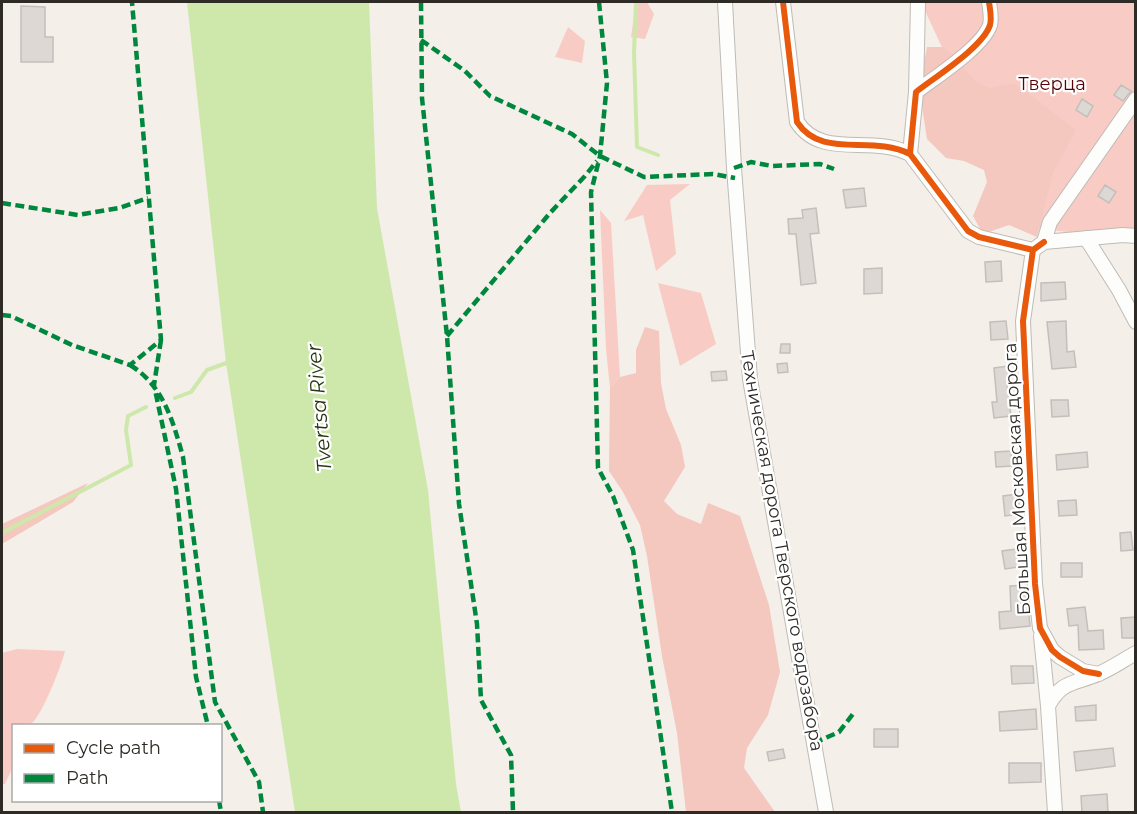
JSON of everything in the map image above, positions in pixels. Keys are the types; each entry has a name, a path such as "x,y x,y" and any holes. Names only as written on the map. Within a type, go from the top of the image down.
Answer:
{"street":[{"name":"Техническая дорога Тверского водозабора","path":"725,2 734,168 750,379 826,813"},
{"path":"783,2 797,122 811,138 827,144 876,144 902,149 910,154 968,231 979,237 1038,246 1086,238 1136,236"},
{"path":"910,154 916,92 918,2"},
{"path":"916,92 975,46 986,33 991,19 989,2"},
{"name":"Большая Московская дорога","path":"1055,813 1048,706 1034,573 1023,321 1038,246 1050,222 1136,99"},
{"path":"1086,238 1136,322"},
{"name":"Большая Московская дорога","path":"1040,628 1052,650 1060,657 1083,671 1099,674"},
{"path":"1048,706 1057,691 1065,684 1099,674 1136,653"}],"green space":[{"path":"636,2 647,2 654,14 645,39 631,37"},
{"name":"Тверца","path":"921,2 1135,2 1135,240 1025,227"},
{"path":"568,27 585,41 582,63 555,57"},
{"path":"690,184 670,200 676,254 656,271 643,215 624,221 647,185"},
{"path":"600,210 611,223 620,377 610,388 606,349"},
{"path":"658,283 701,293 716,344 680,366"},
{"path":"17,649 65,651 51,690 36,719 30,724 12,724 12,769 5,784 2,784 2,653"}],"shaded area":[{"path":"927,47 944,47 977,82 989,88 1015,83 1076,130 1053,173 1037,237 1009,225 983,234 973,216 987,182 984,170 964,161 946,158 927,139 919,87"},
{"path":"645,327 659,331 661,383 666,409 681,445 685,467 664,501 677,514 701,524 708,503 740,516 769,605 780,672 768,715 747,748 744,768 775,812 686,812 677,733 640,525 609,471 610,388 620,377 636,373 636,350"},
{"path":"88,483 73,502 2,544 2,524"}],"water":[{"name":"Tvertsa River","path":"187,2 369,2 377,208 428,490 456,784 461,812 295,812 226,363"}],"building":[{"path":"21,6 45,7 45,37 53,37 53,62 21,62"},
{"path":"1121,85 1131,91 1123,101 1114,95"},
{"path":"1082,99 1093,106 1087,117 1076,110"},
{"path":"1105,185 1116,192 1109,203 1098,196"},
{"path":"864,188 866,206 846,208 843,190"},
{"path":"816,208 819,233 810,234 816,283 801,285 796,234 789,234 788,219 803,218 802,210"},
{"path":"1001,261 1002,281 986,282 985,262"},
{"path":"882,268 882,293 864,294 864,269"},
{"path":"1065,282 1066,299 1041,301 1041,283"},
{"path":"1006,321 1008,339 991,340 990,322"},
{"path":"1066,321 1067,352 1074,351 1076,367 1052,369 1047,322"},
{"path":"781,344 790,344 790,353 780,353"},
{"path":"787,363 788,372 778,373 777,364"},
{"path":"1009,366 1011,383 1007,384 1011,416 994,418 992,402 997,402 994,368"},
{"path":"726,371 727,380 712,381 711,372"},
{"path":"1051,400 1068,400 1069,416 1052,417"},
{"path":"1011,451 1012,466 996,467 995,452"},
{"path":"1087,452 1088,467 1057,470 1056,455"},
{"path":"1018,494 1020,514 1005,516 1003,496"},
{"path":"1076,500 1077,515 1059,516 1058,501"},
{"path":"1131,532 1133,550 1121,551 1120,533"},
{"path":"1023,548 1025,566 1005,569 1002,551"},
{"path":"1061,563 1082,563 1082,577 1061,577"},
{"path":"1026,585 1030,626 1000,629 999,612 1011,611 1010,586"},
{"path":"1085,607 1088,631 1103,630 1104,649 1079,650 1078,625 1069,626 1067,609"},
{"path":"1136,617 1136,638 1122,638 1121,618"},
{"path":"1011,666 1033,666 1034,683 1012,684"},
{"path":"1096,705 1096,720 1076,721 1075,707"},
{"path":"1036,709 1037,729 1000,731 999,712"},
{"path":"874,729 898,729 898,747 874,747"},
{"path":"1113,748 1115,766 1076,771 1074,752"},
{"path":"783,749 785,758 769,761 767,752"},
{"path":"1009,763 1041,763 1041,782 1009,783"},
{"path":"1107,794 1108,813 1082,813 1081,796"}],"waterway":[{"path":"636,2 634,53 637,147 658,155"},
{"path":"175,398 191,392 207,370 229,362"},
{"path":"2,533 131,465 126,430 128,416 146,407"}],"marked path":[{"path":"2,315 11,316 72,345 130,365 161,340 132,2"},
{"path":"421,2 422,98 447,336 459,504 477,624 481,700 511,755 513,812"},
{"path":"599,2 607,83 600,156 591,192 598,468 613,496 633,550 672,812"},
{"path":"421,40 465,71 490,96 572,134 600,156 644,177 713,174 735,178"},
{"path":"447,336 550,213 597,161"},
{"path":"734,168 751,162 772,166 820,164 834,169"},
{"path":"2,203 78,215 119,208 148,198"},
{"path":"161,340 154,385 176,489 196,677 208,724"},
{"path":"130,365 141,373 159,393 171,417 183,457 215,702 259,782 263,812"},
{"path":"814,743 839,732 853,714"},
{"path":"219,802 221,812"}],"cycle path":[{"path":"783,2 797,122 807,133 833,144 895,148 910,154"},
{"path":"989,2 991,22 986,34 969,52 916,92 910,154 968,231 979,237 1033,250 1044,242"},
{"path":"1033,250 1023,321 1035,584 1040,628 1052,650 1060,657 1083,671 1099,674"}]}
